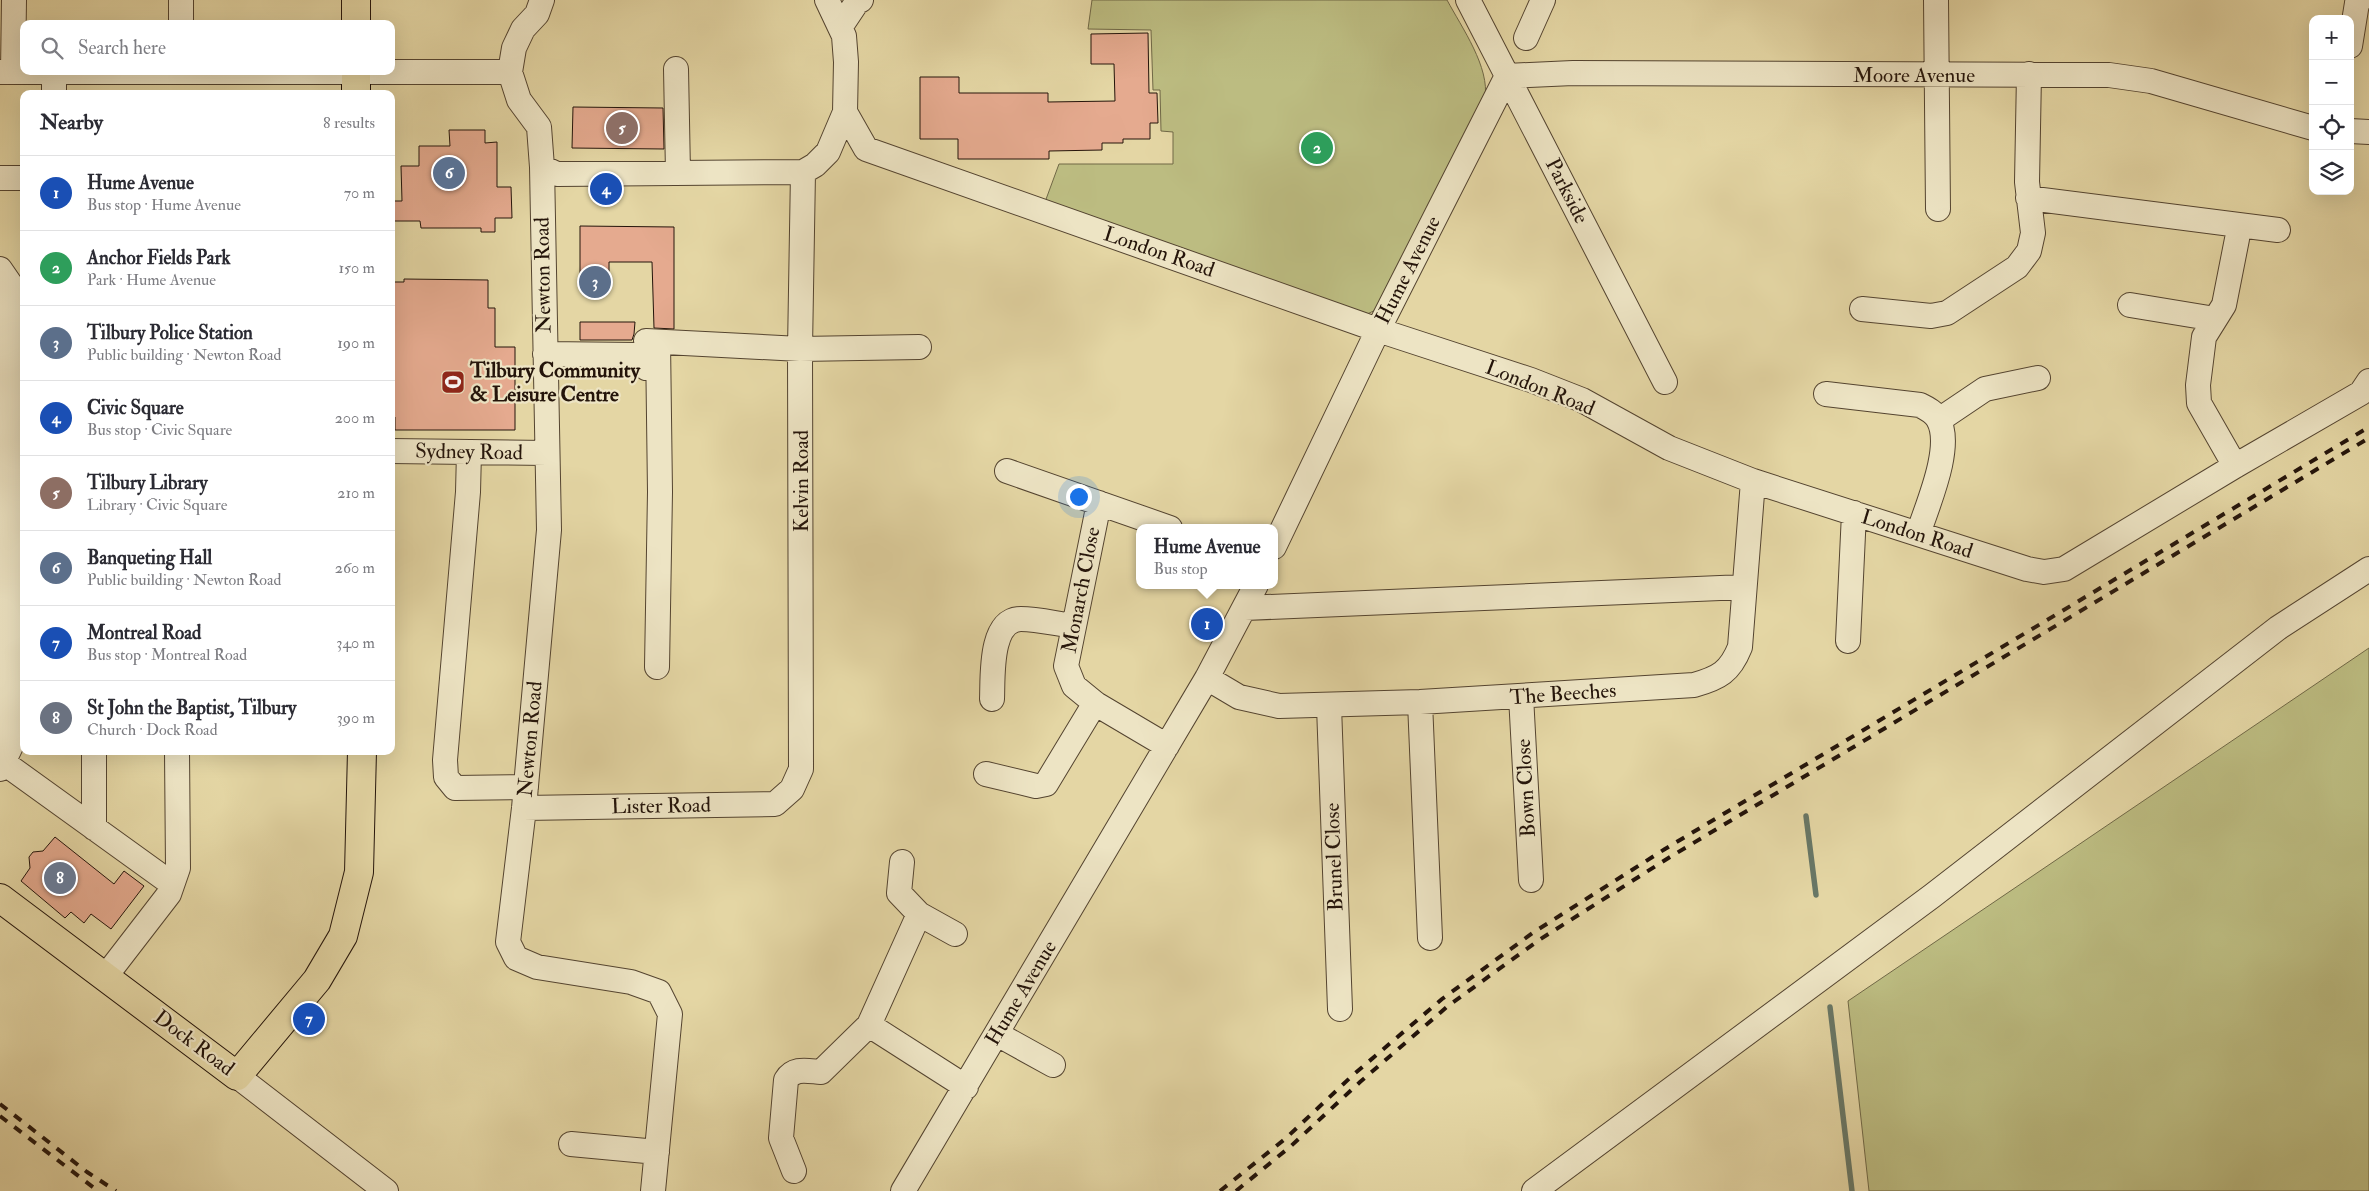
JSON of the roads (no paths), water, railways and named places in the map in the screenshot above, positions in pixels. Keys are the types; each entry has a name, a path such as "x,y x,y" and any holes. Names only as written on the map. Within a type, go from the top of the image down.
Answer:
{"main road":[{"path":"356,0 356,20"},
{"path":"356,75 356,90"},
{"path":"237,1076 317,980 343,936 359,872 362,755"},
{"name":"Dock Road","path":"0,898 237,1076"}],"street":[{"path":"14,0 7,72 54,83 146,75"},
{"path":"181,0 181,20"},
{"path":"395,72 510,72 514,48 523,29 537,14 542,0"},
{"path":"812,166 828,152 845,112 846,62 841,26 827,0"},
{"path":"841,26 857,2 861,0"},
{"name":"Parkside","path":"1468,0 1665,382"},
{"path":"1526,38 1543,0"},
{"path":"1936,0 1938,209"},
{"path":"2354,21 2357,3 2360,0"},
{"path":"676,69 678,173"},
{"name":"Newton Road","path":"510,72 519,100 540,127 549,530 525,798 508,942 516,958 537,967 631,982 659,992 670,1014 653,1191"},
{"name":"Moore Avenue","path":"1507,76 1573,73 2109,75 2151,81 2309,127"},
{"path":"1862,309 1939,315 1947,313 2016,267 2029,251 2033,233 2028,198 2029,74"},
{"name":"Hume Avenue","path":"1278,539 1378,330 1507,76"},
{"path":"542,166 557,174 678,173 812,166 845,150 866,149 845,112"},
{"path":"2354,131 2369,132"},
{"name":"London Road","path":"866,149 1378,330 1540,384 1582,400 1669,448 1753,481 2027,569 2044,572 2064,569 2361,393 2369,381"},
{"name":"Kelvin Road","path":"792,789 801,769 800,349 812,166"},
{"path":"0,178 20,178"},
{"path":"2028,198 2278,230"},
{"path":"2235,466 2199,403 2198,385 2204,337 2224,305 2237,239"},
{"path":"0,269 11,285 11,746 1,764 172,884"},
{"path":"2130,305 2215,319"},
{"path":"657,667 660,492 652,342 800,349 919,348"},
{"path":"545,354 637,355 642,359 646,368"},
{"path":"1939,420 1985,389 2038,378"},
{"path":"1826,394 1902,402 1920,406 1932,411 1939,420 1944,438 1942,453 1918,534"},
{"name":"Sydney Road","path":"395,451 547,453"},
{"name":"Lister Road","path":"469,452 468,492 445,760 446,777 455,788 525,798 775,804 792,789"},
{"name":"Monarch Close","path":"1006,471 1159,524"},
{"name":"The Beeches","path":"1207,678 1238,697 1279,706 1420,702 1694,685 1723,674 1734,663 1740,647 1753,481"},
{"name":"Monarch Close","path":"1099,503 1066,666 1074,686 1095,703 1167,746"},
{"path":"1848,641 1854,513"},
{"path":"1534,1191 1932,896 2278,628 2369,569"},
{"path":"1245,608 1744,587"},
{"name":"Hume Avenue","path":"903,1191 1207,678 1254,589"},
{"path":"992,699 995,644 1000,634 1011,623 1020,619 1074,626"},
{"name":"Bown Close","path":"1521,696 1531,880"},
{"path":"1420,702 1430,938"},
{"path":"986,774 1036,786 1046,784 1095,703"},
{"name":"Brunel Close","path":"1329,706 1340,1009"},
{"path":"94,755 94,828"},
{"path":"105,977 169,894 178,868 177,755"},
{"path":"902,862 899,893 919,914 955,934"},
{"path":"794,1171 782,1138 786,1080 796,1070 821,1072 869,1025 919,914"},
{"path":"869,1025 966,1087"},
{"path":"997,1034 1053,1065"},
{"name":"Dock Road","path":"237,1076 386,1191"},
{"path":"571,1144 657,1152"}],"waterway":[{"path":"1806,816 1816,895"},
{"path":"1830,1007 1852,1191"}],"railway":[{"path":"1220,1191 1285,1139 1353,1075 1442,999 1534,932 1665,849 2369,427"},
{"path":"1236,1191 1291,1146 1360,1082 1448,1006 1539,940 1670,857 2369,438"},
{"path":"0,1104 87,1172 116,1191"},
{"path":"0,1116 98,1191"}],"place":[{"name":"Tilbury Library","path":"622,128"},
{"name":"Anchor Fields Park","path":"1317,148"},
{"name":"Banqueting Hall","path":"449,173"},
{"name":"Civic Square","path":"606,189"},
{"name":"Tilbury Police Station","path":"595,282"},
{"name":"Tilbury Community & Leisure Centre","path":"453,382"},
{"name":"Hume Avenue","path":"1207,624"},
{"name":"St John the Baptist, Tilbury","path":"60,878"},
{"name":"Montreal Road","path":"309,1019"}]}
